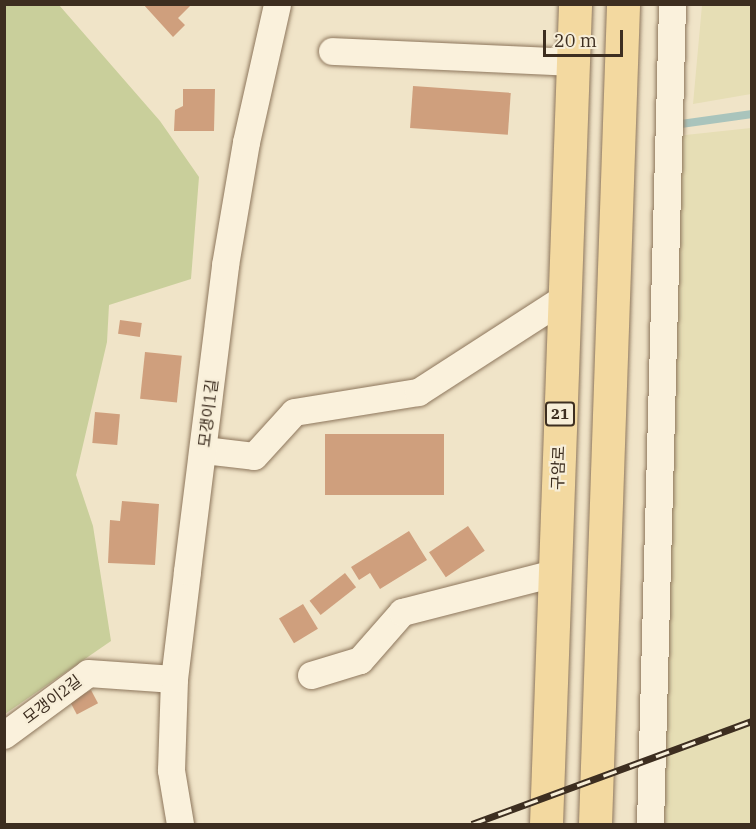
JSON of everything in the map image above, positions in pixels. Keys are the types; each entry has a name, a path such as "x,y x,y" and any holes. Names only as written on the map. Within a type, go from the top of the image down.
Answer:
{"main road":[{"name":"구암로","path":"546,825 575,4"},
{"path":"595,825 623,4"}],"street":[{"name":"모갱이1길","path":"180,825 171,770 174,679 227,254 246,142 277,4"},
{"path":"650,825 672,4"},
{"path":"332,51 573,62"},
{"path":"204,450 254,456 294,412 418,392 490,342 564,298"},
{"path":"311,675 360,660 402,612 554,573"},
{"name":"모갱이2길","path":"4,735 88,673 174,679"}],"shaded area":[{"path":"702,5 751,5 751,94 693,104"},
{"path":"751,128 751,824 663,824 676,136"}],"green space":[{"path":"5,4 59,5 160,121 199,177 191,279 109,305 107,342 76,475 93,526 111,641 5,714"}],"building":[{"path":"143,4 192,4 178,18 185,25 173,37"},
{"path":"413,86 511,93 508,135 410,128"},
{"path":"183,89 215,89 214,131 174,131 175,110 183,106"},
{"path":"120,320 142,323 140,337 118,334"},
{"path":"145,352 182,356 177,403 140,399"},
{"path":"95,412 120,414 117,445 92,443"},
{"path":"325,434 444,434 444,495 325,495"},
{"path":"122,501 159,504 155,565 108,563 110,520 120,521"},
{"path":"468,526 485,551 446,577 429,552"},
{"path":"409,531 427,560 380,589 370,573 359,580 351,567"},
{"path":"345,573 356,587 321,615 310,601"},
{"path":"303,604 318,629 294,643 279,618"},
{"path":"91,690 98,703 77,715 70,701"}],"waterway":[{"path":"681,124 752,114"}],"railway":[{"path":"472,824 752,721"}]}
